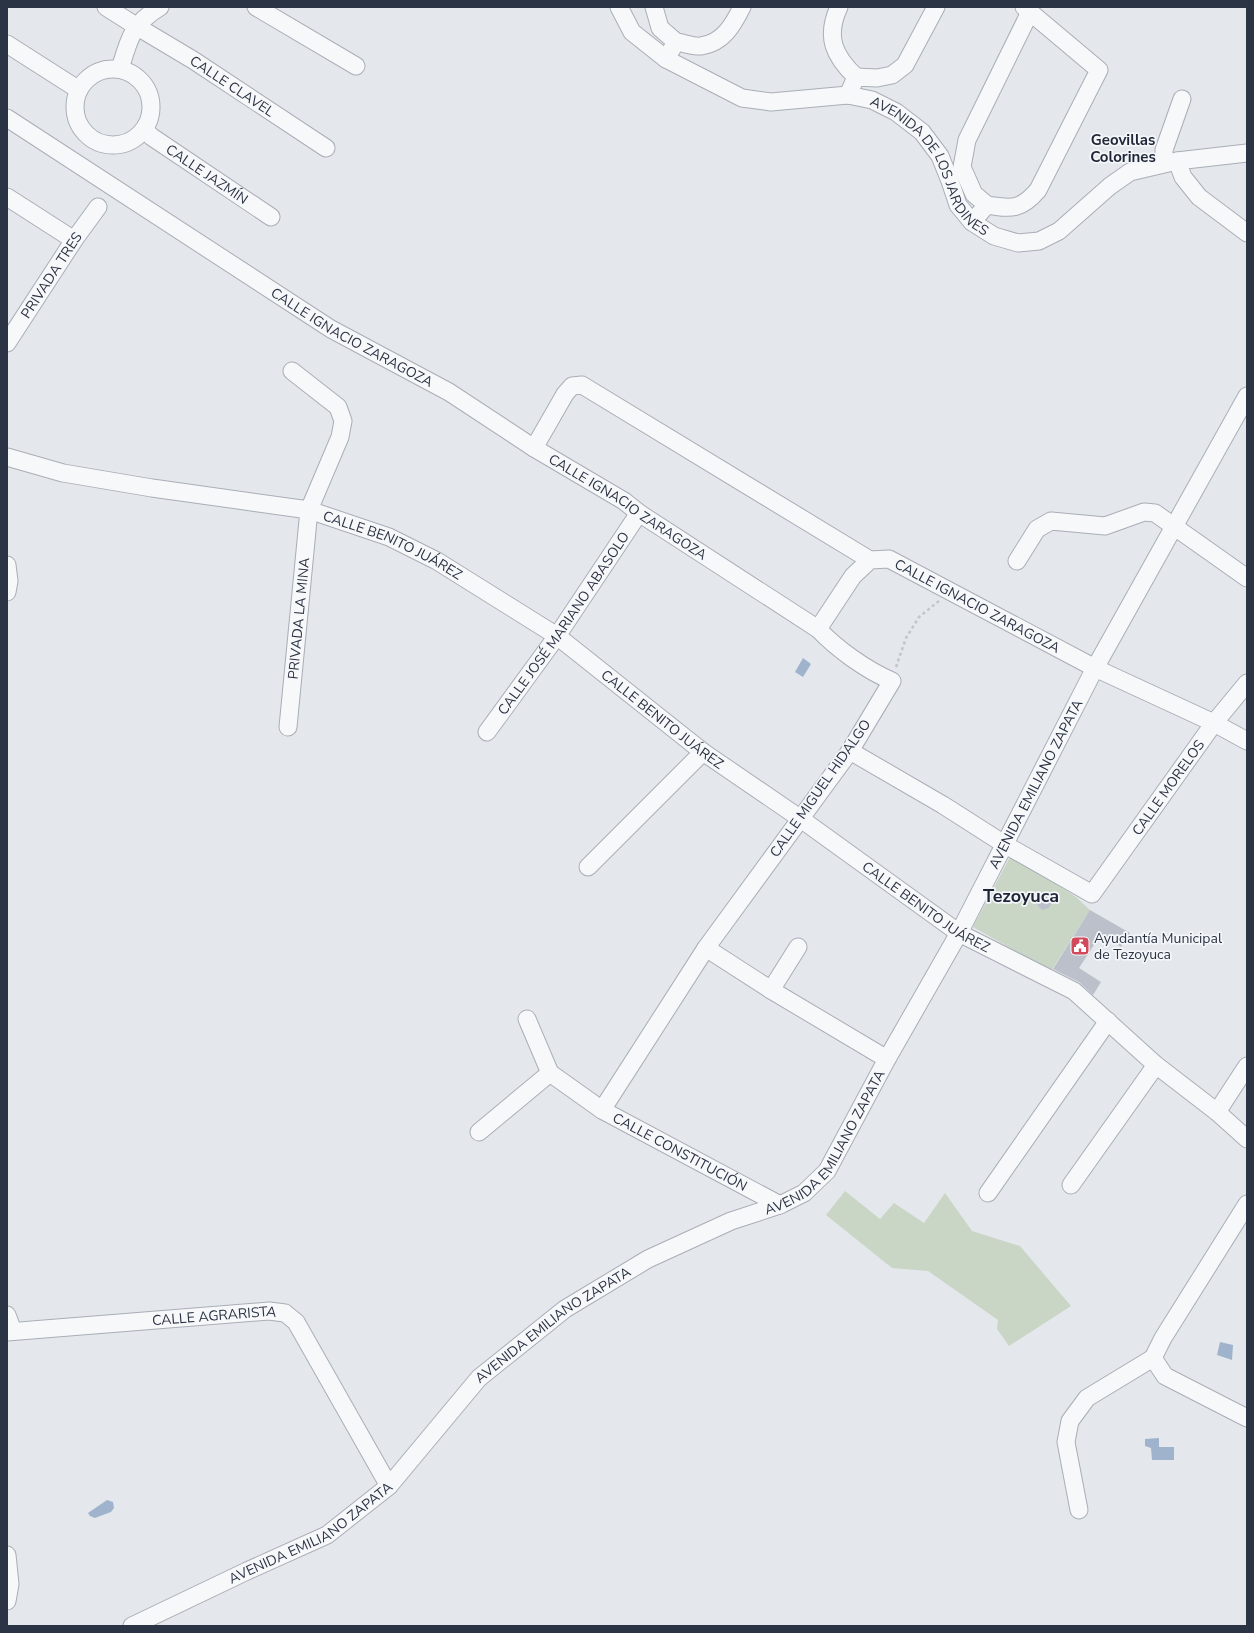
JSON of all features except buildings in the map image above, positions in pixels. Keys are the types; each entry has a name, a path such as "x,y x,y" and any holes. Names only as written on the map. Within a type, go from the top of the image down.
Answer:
{"street":[{"name":"CALLE CLAVEL","path":"106,7 194,60 326,148"},
{"path":"120,69 127,45 136,26 147,15 160,7"},
{"path":"256,7 356,66"},
{"name":"AVENIDA DE LOS JARDINES","path":"618,7 632,32 666,59 742,98 771,102 848,95 872,100 896,112 922,132 940,156 958,205 972,222 994,236 1018,243 1039,241 1059,231 1110,186 1130,172 1170,162 1247,153"},
{"path":"654,7 660,28 676,42 700,46 717,41 733,25 742,7"},
{"path":"839,7 835,17 833,45 843,65 856,77 877,78 892,74 905,65 936,7"},
{"path":"1027,10 1099,70 1038,190 1028,202 1009,208 988,205 974,194 962,167 968,140 1027,10"},
{"path":"666,59 676,42"},
{"path":"7,44 79,90"},
{"path":"108,69 120,69 132,73 143,82 149,93 152,105 150,118 144,130 135,139 123,144 110,145 97,142 87,135 80,126 76,114 75,101 79,90 86,80 96,72 108,69"},
{"path":"848,95 856,77"},
{"path":"1182,99 1164,150 1170,162 1199,197 1247,233"},
{"name":"CALLE IGNACIO ZARAGOZA","path":"8,122 331,329 449,392 534,448 624,500 640,513 818,629"},
{"name":"CALLE JAZMÍN","path":"144,130 152,137 271,217"},
{"path":"7,197 74,240"},
{"path":"972,222 988,205"},
{"name":"PRIVADA TRES","path":"7,343 74,240 98,207"},
{"name":"PRIVADA LA MINA","path":"288,727 309,510 340,437 343,421 338,407 292,371"},
{"path":"534,448 565,394 572,386 582,386 870,560 853,576 818,629 828,640 871,670 892,681"},
{"name":"AVENIDA EMILIANO ZAPATA","path":"132,1626 247,1571 327,1535 389,1486 479,1378 565,1309 648,1259 731,1221 780,1205 804,1193 827,1171 887,1059 959,933 1095,668 1247,396"},
{"name":"CALLE BENITO JUÁREZ","path":"7,457 63,473 152,488 309,510 389,537 437,561 557,636 703,752 801,819 959,933 1074,991 1156,1065 1217,1112 1247,1139"},
{"path":"1017,561 1037,529 1051,521 1105,526 1144,512 1155,513 1247,578"},
{"name":"CALLE JOSÉ MARIANO ABASOLO","path":"487,732 557,636 640,513"},
{"name":"CALLE IGNACIO ZARAGOZA","path":"870,560 889,558 1095,668 1214,723 1247,741"},
{"path":"7,565 9,581 7,592"},
{"name":"CALLE MIGUEL HIDALGO","path":"602,1110 706,948 850,750 892,681"},
{"name":"CALLE MORELOS","path":"1004,844 1092,894 1214,723 1247,683"},
{"path":"850,750 943,804 1004,844"},
{"path":"588,867 703,752"},
{"path":"771,990 798,947"},
{"path":"706,948 771,990 887,1059"},
{"path":"478,1132 550,1073 527,1019"},
{"path":"988,1193 1108,1022"},
{"path":"1071,1185 1156,1065"},
{"path":"1217,1112 1247,1066"},
{"name":"CALLE CONSTITUCIÓN","path":"550,1073 602,1110 780,1205"},
{"path":"1079,1510 1066,1442 1070,1421 1087,1398 1153,1358 1163,1338 1247,1204"},
{"name":"CALLE AGRARISTA","path":"9,1326 270,1311 285,1313 296,1322 389,1486"},
{"path":"1153,1358 1165,1376 1247,1418"},
{"path":"7,1555 10,1584 7,1601"}],"path":[{"path":"892,681 906,638 919,617 950,591"}],"green space":[{"path":"1011,855 1076,897 1090,910 1051,971 973,927"},
{"path":"845,1191 880,1219 894,1203 924,1223 945,1193 972,1231 1020,1246 1071,1306 1009,1346 997,1329 998,1320 928,1271 892,1268 826,1215"}],"water":[{"path":"803,658 811,664 803,677 795,672"},
{"path":"1220,1342 1233,1345 1232,1360 1217,1355"},
{"path":"1159,1438 1159,1447 1174,1447 1174,1460 1152,1460 1151,1448 1145,1446 1145,1439"},
{"path":"107,1500 113,1502 114,1508 111,1512 95,1518 90,1516 88,1513"}],"place":[{"name":"Ayudantía Municipal de Tezoyuca","path":"1080,946"}],"district":[{"name":"Geovillas Colorines","path":"1123,148"},
{"name":"Tezoyuca","path":"1021,896"}]}
